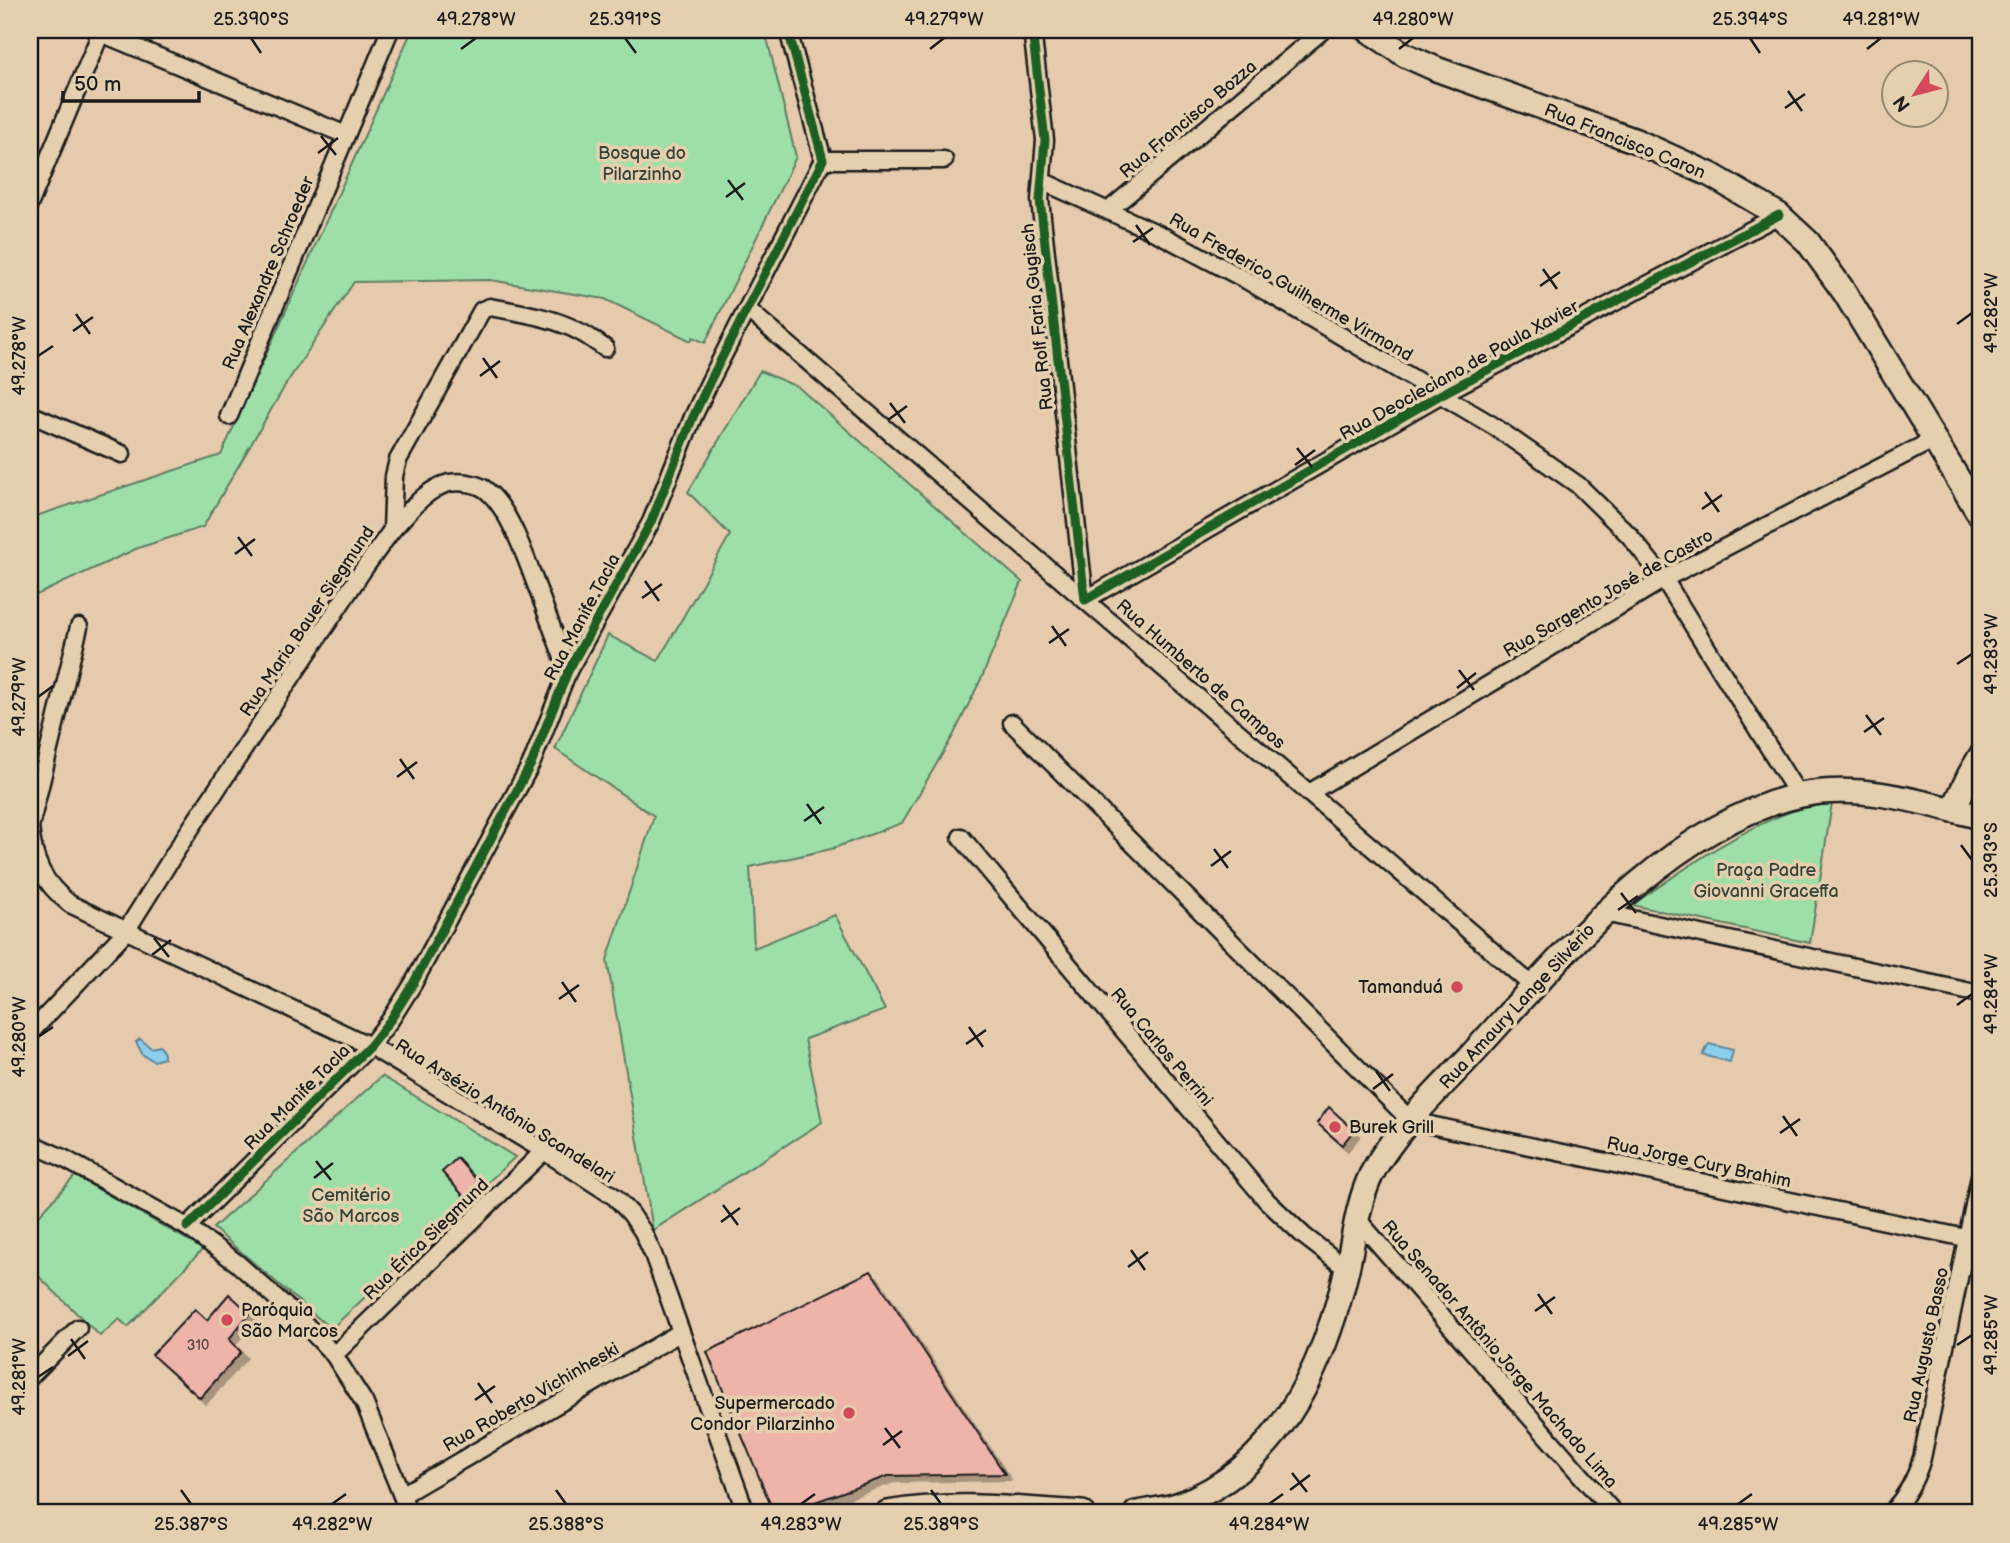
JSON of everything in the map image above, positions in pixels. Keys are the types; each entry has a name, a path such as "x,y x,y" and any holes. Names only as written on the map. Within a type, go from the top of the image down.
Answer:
{"main road":[{"name":"Rua Francisco Caron","path":"1368,30 1405,55 1436,69 1636,141 1670,156 1711,175 1779,215 1808,242 1824,262 1861,318 1980,515"},
{"path":"1953,810 1980,757"},
{"name":"Rua Amaury Lange Silvério","path":"1136,1513 1183,1509 1229,1479 1252,1460 1283,1424 1299,1400 1321,1353 1347,1269 1363,1195 1387,1150 1534,986 1604,913 1663,864 1710,832 1744,814 1772,803 1818,792 1878,794 1980,817"},
{"path":"887,1513 941,1506 981,1506 1082,1513"}],"street":[{"name":"Rua Alexandre Schroeder","path":"229,416 390,30"},
{"path":"788,30 823,160 944,160"},
{"name":"Rua Rolf Faria Gugisch","path":"1032,30 1045,140 1040,200 1085,600"},
{"name":"Rua Francisco Bozza","path":"1109,210 1323,30"},
{"path":"30,203 99,31 346,135"},
{"name":"Rua Manife Tacla","path":"187,1227 370,1046 413,984 532,762 568,671 651,522 692,417 823,160"},
{"name":"Rua Frederico Guilherme Virmond","path":"1042,181 1161,235 1248,281 1518,442 1578,485 1629,535 1664,579 1798,796"},
{"name":"Rua Deocleciano de Paula Xavier","path":"1085,600 1440,395 1779,215"},
{"name":"Rua Maria Bauer Siegmund","path":"30,1033 126,931 199,815 392,530 394,476 398,460 482,310 490,307 553,321 582,333 605,348"},
{"name":"Rua Humberto de Campos","path":"747,309 1534,986"},
{"path":"30,414 122,454"},
{"name":"Rua Sargento José de Castro","path":"1309,793 1664,579 1935,439"},
{"path":"392,530 421,499 450,483 470,483 485,489 513,528 568,671"},
{"name":"Rua Arsézio Antônio Scandelari","path":"79,626 30,827 37,863 46,880 70,904 370,1046 615,1197 631,1214 653,1254 746,1513"},
{"path":"1012,723 1411,1121"},
{"name":"Rua Carlos Perrini","path":"961,837 1268,1201 1304,1236 1347,1269"},
{"path":"1604,913 1980,994"},
{"name":"Rua Jorge Cury Brahim","path":"1411,1121 1974,1239"},
{"path":"30,1143 63,1158 187,1227 221,1250 301,1320 334,1355 352,1380 364,1402 409,1513"},
{"name":"Rua Érica Siegmund","path":"334,1355 544,1151"},
{"name":"Rua Augusto Basso","path":"1891,1513 1912,1485 1923,1458 1974,1239 1980,1176"},
{"name":"Rua Senador Antônio Jorge Machado Lima","path":"1357,1219 1614,1513"},
{"path":"30,1377 78,1328"},
{"name":"Rua Roberto Vichinheski","path":"402,1495 681,1332"}],"green space":[{"name":"Bosque do Pilarzinho","path":"412,30 765,30 796,157 705,343 693,337 691,341 605,299 490,280 354,282 286,384 203,527 138,548 30,598 30,518 221,455"},
{"path":"760,371 798,387 1022,582 982,677 954,734 902,823 831,849 750,867 754,948 835,915 885,1010 805,1039 822,1122 653,1230 607,960 654,816 555,749 608,635 658,661 730,535 688,492"},
{"name":"Praça Padre Giovanni Graceffa","path":"1832,803 1810,943 1632,905 1708,854 1748,831 1795,810"},
{"name":"Cemitério São Marcos","path":"382,1076 515,1157 331,1329 213,1228"},
{"path":"75,1176 203,1249 128,1327 119,1319 100,1336 30,1268 30,1225"}],"water":[{"path":"140,1039 151,1048 160,1046 164,1058 154,1061 143,1055 136,1042"},
{"path":"1709,1044 1733,1050 1730,1062 1703,1055"}],"building":[{"name":"Burek Grill","path":"1329,1107 1354,1130 1342,1145 1317,1123"},
{"path":"457,1158 483,1187 468,1201 442,1172"},
{"name":"Supermercado Condor Pilarzinho","path":"871,1271 1005,1474 888,1476 784,1513 774,1513 707,1352"},
{"path":"229,1294 250,1313 229,1339 241,1352 200,1398 152,1355 195,1309 207,1320"}],"cycle path":[{"path":"187,1227 370,1046 391,1019 413,984 532,762 568,671 651,522 710,381 823,160 788,30"},
{"path":"1032,30 1045,140 1040,200 1085,600 1440,395 1779,215"}],"place":[{"name":"Tamanduá","path":"1457,987"},
{"name":"Burek Grill","path":"1335,1127"},
{"name":"Paróquia São Marcos","path":"227,1320"},
{"name":"Supermercado Condor Pilarzinho","path":"849,1413"}]}
